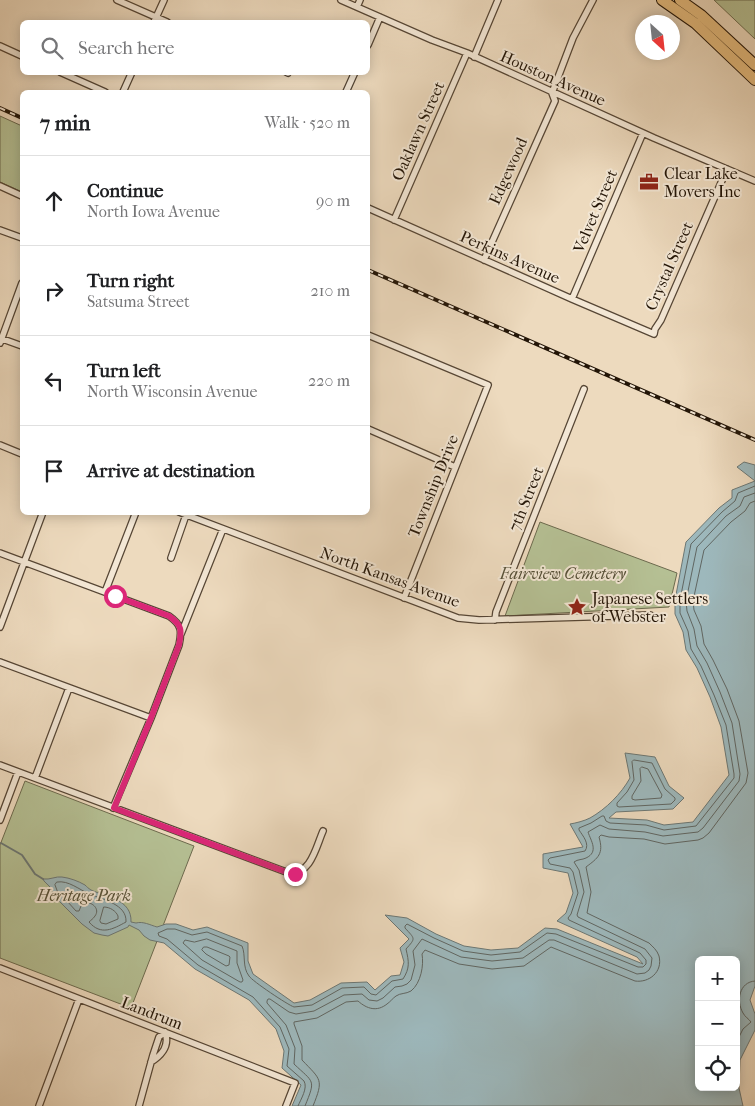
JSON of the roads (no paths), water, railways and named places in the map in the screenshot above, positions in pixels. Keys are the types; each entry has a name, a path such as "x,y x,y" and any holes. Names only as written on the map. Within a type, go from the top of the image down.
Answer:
{"main road":[{"path":"662,0 695,23 755,80"},
{"path":"680,0 701,15 755,65"}],"street":[{"path":"117,0 155,20 164,0"},
{"name":"Houston Avenue","path":"340,0 474,57 755,182"},
{"path":"357,7 360,0"},
{"path":"474,57 498,0"},
{"name":"Edgewood","path":"484,260 555,101 552,92 574,38 593,0"},
{"path":"370,40 380,17"},
{"path":"0,46 20,55"},
{"name":"Oaklawn Street","path":"394,220 467,54"},
{"path":"67,75 100,90"},
{"path":"124,90 131,75"},
{"path":"347,90 354,75"},
{"name":"Velvet Street","path":"572,299 644,133"},
{"name":"Crystal Street","path":"642,330 654,334 727,169"},
{"path":"0,186 20,195"},
{"name":"Perkins Avenue","path":"370,209 642,330"},
{"path":"0,230 20,237"},
{"path":"20,288 1,340 20,345"},
{"name":"Township Drive","path":"370,336 488,385 404,598"},
{"name":"7th Street","path":"495,620 496,612 584,389"},
{"path":"370,430 455,467"},
{"path":"0,445 20,453"},
{"path":"0,627 42,515"},
{"path":"105,592 135,515"},
{"path":"171,558 186,515"},
{"name":"North Kansas Avenue","path":"186,515 458,618 495,620 650,616 661,619"},
{"path":"114,808 151,718 179,645 181,634 223,529"},
{"path":"0,553 169,616 176,621 181,634"},
{"path":"0,662 151,718"},
{"path":"35,778 69,688"},
{"path":"0,765 289,873 295,874 300,872 309,865 323,831"},
{"path":"0,820 18,772"},
{"name":"Landrum","path":"0,968 295,1083 286,1106"},
{"path":"38,1106 79,999"},
{"path":"139,1106 151,1062 159,1038 165,1032 168,1039 165,1048 161,1055 151,1062"}],"water":[{"path":"744,462 755,465 755,481 737,467"},
{"path":"755,481 755,986 750,1000 755,1014 755,1030 740,1060 740,956 695,956 695,1091 740,1091 743,1106 292,1106 301,1085 282,1068 284,1051 276,1029 249,1000 195,969 164,943 150,940 139,930 129,925 108,936 94,933 82,924 54,896 51,888 44,881 43,879 60,877 80,882 91,890 111,897 123,904 130,914 131,922 157,927 166,924 176,924 193,930 207,927 248,943 248,961 253,974 294,1003 310,1000 341,983 367,982 375,990 391,976 400,975 404,962 400,948 409,939 385,915 407,918 436,934 464,946 491,950 518,948 545,928 557,929 643,964 637,957 557,921 566,913 573,893 568,873 543,868 543,854 583,847 570,824 590,818 607,806 622,790 630,778 625,753 655,757 669,786 684,798 673,809 616,812 609,818 647,820 664,825 693,822 729,775 721,727 697,668 686,650 683,632 675,614 675,600 686,542 719,508 732,498 732,490"}],"waterway":[{"path":"1,843 22,855 35,874 43,879"}],"railway":[{"path":"0,108 20,117"},
{"path":"370,271 755,440"}],"place":[{"name":"Clear Lake Movers Inc","path":"649,182"},
{"name":"Japanese Settlers of Webster","path":"577,607"}],"park label":[{"name":"Fairview Cemetery","path":"563,573"},
{"name":"Heritage Park","path":"84,895"}]}
